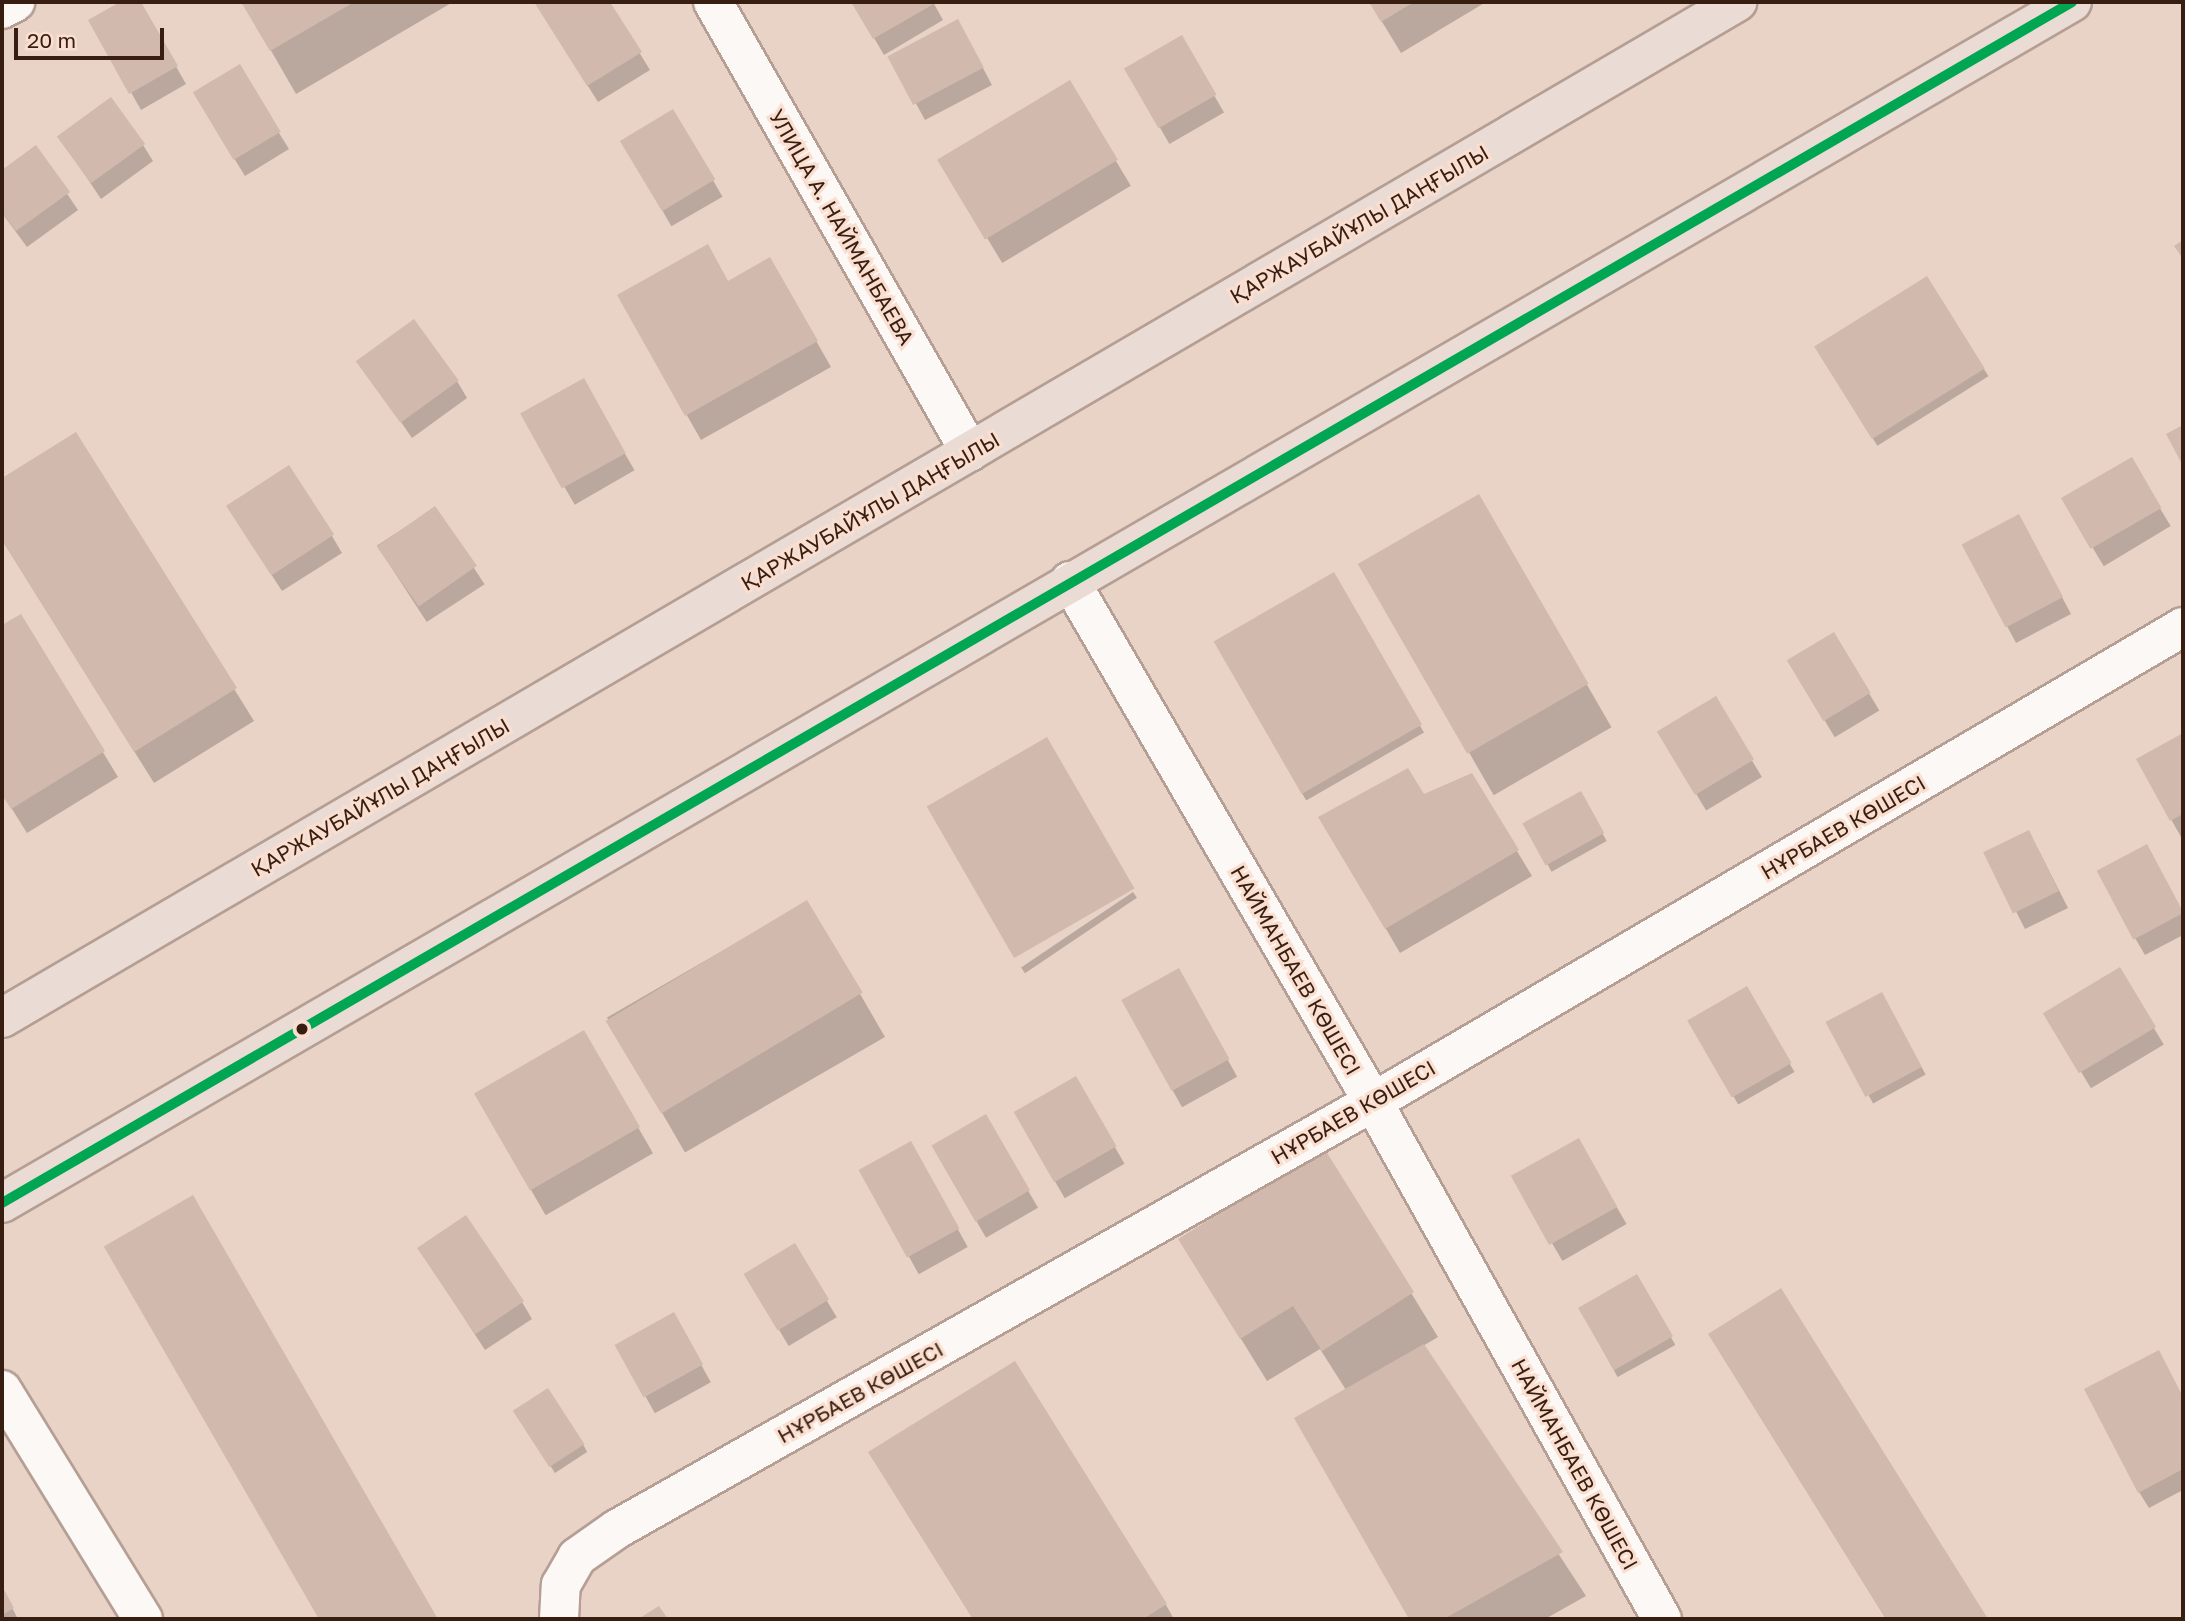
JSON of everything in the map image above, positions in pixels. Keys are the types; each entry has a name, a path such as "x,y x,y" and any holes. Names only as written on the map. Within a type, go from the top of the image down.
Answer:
{"highway":[{"name":"ҚАРЖАУБАЙҰЛЫ ДАҢҒЫЛЫ","path":"2,1018 1737,2"},
{"path":"2,1203 2072,2"}],"street":[{"path":"2,9 15,2"},
{"name":"УЛИЦА А. НАЙМАНБАЕВА","path":"713,2 970,452"},
{"name":"НАЙМАНБАЕВ КӨШЕСІ","path":"1070,581 1373,1102 1662,1619"},
{"name":"НҰРБАЕВ КӨШЕСІ","path":"559,1619 561,1585 577,1557 617,1529 1373,1102 2183,627"},
{"path":"2,1390 143,1619"}],"building":[{"path":"120,2 141,2 178,66 129,94 88,20"},
{"path":"241,2 354,2 270,51"},
{"path":"534,2 610,2 642,52 587,86"},
{"path":"851,2 937,2 873,39"},
{"path":"1369,2 1414,2 1381,22"},
{"path":"958,19 984,68 913,105 887,57"},
{"path":"1182,35 1216,95 1158,128 1124,68"},
{"path":"240,64 281,132 234,160 193,92"},
{"path":"1070,80 1118,160 985,240 937,160"},
{"path":"111,97 145,144 91,183 57,136"},
{"path":"673,109 715,179 662,211 620,141"},
{"path":"36,145 70,192 16,231 2,212 2,170"},
{"path":"2183,240 2183,259 2174,246"},
{"path":"708,244 728,281 770,257 818,341 685,416 617,295"},
{"path":"1927,276 1985,368 1872,439 1814,346"},
{"path":"414,319 459,380 400,423 356,361"},
{"path":"584,378 626,453 562,489 520,413"},
{"path":"2183,425 2183,466 2166,434"},
{"path":"76,432 237,688 134,752 2,540 2,478"},
{"path":"2132,457 2162,508 2090,549 2061,498"},
{"path":"289,465 334,535 271,575 226,506"},
{"path":"1479,494 1589,684 1467,754 1358,564"},
{"path":"435,506 477,566 419,607 377,547"},
{"path":"2019,514 2063,597 2006,628 1962,545"},
{"path":"1334,572 1422,724 1302,794 1214,642"},
{"path":"21,614 105,751 11,809 2,795 2,625"},
{"path":"1834,632 1871,693 1823,721 1787,660"},
{"path":"1716,696 1754,759 1695,795 1657,732"},
{"path":"2183,733 2183,814 2170,821 2136,759"},
{"path":"1047,737 1134,889 1014,958 927,806"},
{"path":"1408,768 1424,794 1472,773 1519,850 1385,929 1318,817"},
{"path":"1581,791 1604,833 1546,865 1522,823"},
{"path":"2029,830 2059,891 2013,913 1983,852"},
{"path":"2147,844 2183,913 2133,940 2097,871"},
{"path":"807,900 863,993 661,1114 606,1021"},
{"path":"2120,967 2156,1027 2079,1073 2043,1013"},
{"path":"1179,968 1229,1059 1172,1091 1121,1000"},
{"path":"1747,986 1792,1063 1732,1098 1687,1020"},
{"path":"1882,992 1922,1067 1865,1097 1825,1022"},
{"path":"584,1030 640,1127 530,1190 474,1094"},
{"path":"1076,1076 1116,1146 1054,1182 1014,1112"},
{"path":"986,1114 1030,1190 975,1222 931,1146"},
{"path":"1579,1138 1617,1207 1549,1245 1511,1176"},
{"path":"911,1141 959,1228 907,1258 859,1170"},
{"path":"1324,1148 1414,1292 1322,1351 1293,1306 1240,1339 1178,1239"},
{"path":"193,1195 438,1619 319,1619 104,1246"},
{"path":"466,1215 524,1301 475,1334 417,1248"},
{"path":"795,1243 829,1300 778,1330 744,1274"},
{"path":"1637,1274 1673,1336 1614,1370 1578,1308"},
{"path":"1781,1288 1988,1619 1886,1619 1708,1334"},
{"path":"674,1312 703,1364 644,1397 615,1345"},
{"path":"1424,1344 1563,1552 1444,1619 1409,1619 1294,1418"},
{"path":"2159,1350 2183,1397 2183,1469 2138,1493 2084,1389"},
{"path":"1015,1361 1167,1604 1143,1619 973,1619 868,1452"},
{"path":"548,1388 584,1444 549,1467 513,1411"},
{"path":"2,1586 14,1608 2,1615"},
{"path":"659,1606 668,1619 638,1619"}],"transit line":[{"path":"2,1203 2072,2"}]}
